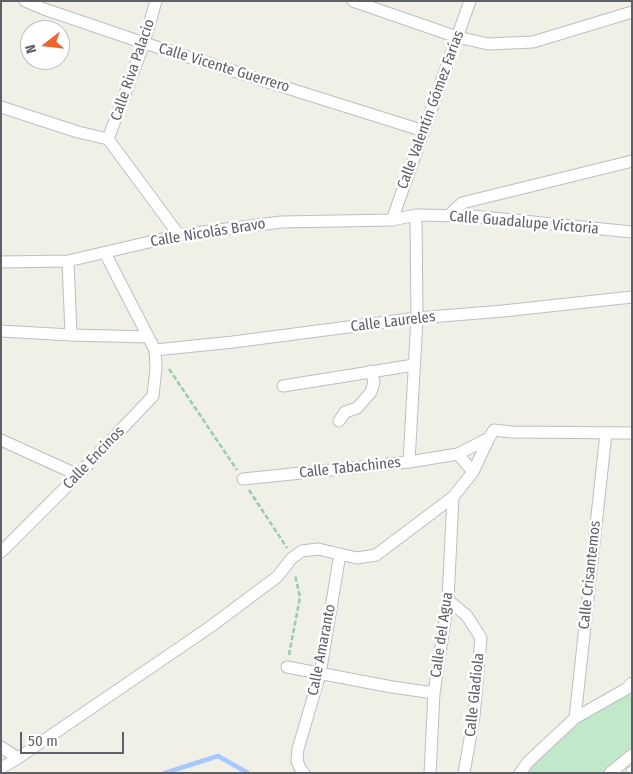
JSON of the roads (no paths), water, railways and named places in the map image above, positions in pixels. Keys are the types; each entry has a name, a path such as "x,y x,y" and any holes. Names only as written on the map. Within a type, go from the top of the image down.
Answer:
{"street":[{"name":"Calle Vicente Guerrero","path":"25,1 45,5 144,43 424,131"},
{"name":"Calle Riva Palacio","path":"108,139 144,43 156,1"},
{"path":"353,1 457,36 488,44 533,42 632,12"},
{"name":"Calle Valentín Gómez Farías","path":"392,220 470,1"},
{"path":"1,107 78,132 108,139 179,235"},
{"path":"448,216 462,203 631,160"},
{"path":"409,462 417,318 416,215"},
{"name":"Calle Nicolás Bravo","path":"1,262 68,261 179,235 281,222 392,220 416,215"},
{"name":"Calle Guadalupe Victoria","path":"416,215 473,216 632,232"},
{"path":"104,253 155,350"},
{"path":"68,261 71,335"},
{"name":"Calle Laureles","path":"155,350 233,342 417,318 632,297"},
{"path":"1,331 147,337"},
{"name":"Calle Encinos","path":"1,552 153,396 156,368 155,350"},
{"path":"283,386 414,365"},
{"path":"339,421 345,412 357,408 371,392 374,382 371,371"},
{"name":"Calle Tabachines","path":"243,479 409,462 458,454 489,438 494,430 632,433"},
{"name":"Calle Crisantemos","path":"575,718 606,432"},
{"path":"1,768 210,628 277,577 292,558 302,551 318,549 357,558 376,555 453,497 473,472 489,438"},
{"path":"1,440 78,475"},
{"path":"458,454 473,472"},
{"name":"Calle del Agua","path":"430,773 434,693 448,600 453,497"},
{"name":"Calle Amaranto","path":"304,773 297,761 298,749 320,674 340,554"},
{"name":"Calle Gladiola","path":"448,600 467,616 481,638 474,716 464,773"},
{"path":"287,666 320,674 434,693"},
{"path":"520,773 528,762 575,718 626,689 632,683"},
{"path":"1,747 18,758"},
{"path":"610,773 632,756"}],"waterway":[{"path":"165,773 218,756 248,773"}]}
